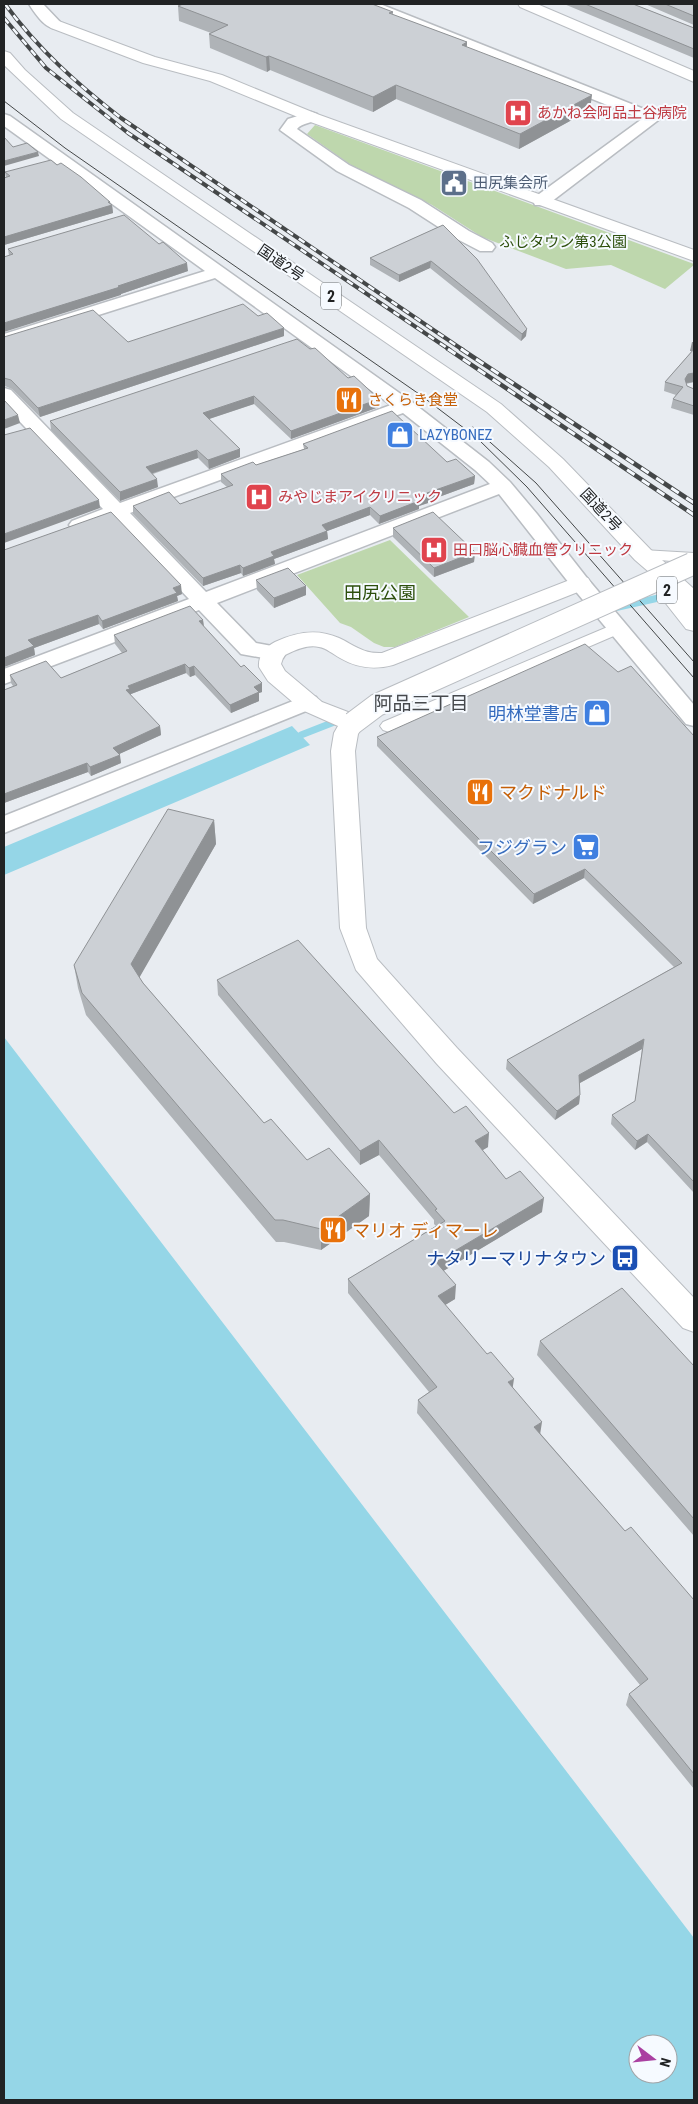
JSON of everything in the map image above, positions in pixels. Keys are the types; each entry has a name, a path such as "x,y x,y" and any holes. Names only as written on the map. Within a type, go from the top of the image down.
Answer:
{"main road":[{"path":"525,4 694,77"},
{"path":"56,25 149,60 216,78 311,117 694,256"},
{"name":"国道2号","path":"4,56 18,73 67,116 494,408 556,463 643,555 694,601"},
{"name":"国道2号","path":"643,555 694,624"},
{"path":"694,562 377,705 367,711 348,732 353,928 365,963 447,1056 694,1319"},
{"path":"348,732 275,674 270,667 270,660 275,653 299,641 311,638 324,639 354,657 363,661 374,662 580,583"}],"street":[{"path":"36,4 42,13 56,25"},
{"path":"368,4 653,118 541,201"},
{"path":"311,117 294,122 288,130 343,168 415,204 462,235 486,247"},
{"path":"4,119 405,406 482,466 503,486 580,583 694,719"},
{"path":"40,163 58,158"},
{"path":"117,218 136,213"},
{"path":"4,340 218,272"},
{"path":"289,343 308,336"},
{"path":"4,394 249,649 275,653"},
{"path":"60,532 405,406"},
{"path":"4,677 503,486"},
{"path":"643,555 694,562"},
{"path":"389,726 617,628"},
{"path":"4,825 316,707"}],"green space":[{"name":"ふじタウン第3公園","path":"315,125 694,265 665,289 611,265 566,269 482,237 432,205 351,165 307,134"},
{"name":"田尻公園","path":"390,540 469,617 395,647 384,647 374,643 351,627 340,623 297,575"}],"water":[{"path":"292,726 310,745 4,875 4,847"},
{"path":"4,1037 694,1938 694,2100 4,2100"}],"building":[{"path":"183,4 372,4 393,12 389,13 467,42 462,45 592,95 520,134 396,85 373,97 269,56 266,57 209,34 228,25 178,6"},
{"path":"585,4 633,4 694,28 694,49"},
{"path":"665,4 694,4 694,16"},
{"path":"4,137 13,147 27,143 38,152 4,161"},
{"path":"51,160 57,165 61,163 81,177 112,205 4,237 4,178 10,176 5,172"},
{"path":"124,215 159,244 163,242 187,263 118,286 120,287 4,323 4,257 13,254 8,249"},
{"path":"443,225 477,259 527,329 522,334 431,261 399,275 370,258"},
{"path":"243,304 258,316 267,313 284,328 38,408 11,380 4,378 4,337 93,310 128,342"},
{"path":"297,339 310,349 315,348 348,378 354,376 379,399 291,431 254,396 203,413 240,449 208,460 197,450 146,467 157,479 120,492 50,421"},
{"path":"694,349 694,373 688,374 685,379 687,386 694,389 694,406 673,399 683,387 665,382"},
{"path":"4,400 18,415 4,420"},
{"path":"392,411 447,462 456,459 475,476 427,493 429,495 417,499 419,501 380,516 370,507 322,525 327,531 271,552 274,556 243,568 240,565 203,578 133,506 169,492 180,504 233,485 221,474 253,462 256,465 308,448 303,444"},
{"path":"30,428 99,500 4,534 4,435"},
{"path":"111,512 181,585 173,588 177,593 102,621 98,615 28,640 34,646 4,658 4,550"},
{"name":"田口脳心臓血管クリニック","path":"433,512 475,552 434,568 393,528"},
{"path":"288,568 306,586 274,598 256,580"},
{"path":"190,606 203,620 199,621 241,667 244,665 262,683 254,687 259,692 230,705 194,666 189,668 185,664 128,686 130,689 126,690 160,726 113,748 120,755 90,767 87,763 4,794 4,690 17,685 10,675 46,661 61,678 127,651 114,635"},
{"name":"フジグラン","path":"585,644 618,672 631,666 694,736 694,1182 648,1134 637,1141 612,1115 635,1101 644,1039 579,1075 580,1095 557,1111 507,1060 682,963 585,869 534,894 377,737"},
{"path":"168,809 214,820 131,964 143,983 264,1123 271,1119 307,1160 329,1148 370,1194 321,1229 283,1220 275,1220 82,993 74,965"},
{"path":"298,940 454,1113 466,1106 489,1133 475,1141 506,1179 520,1171 544,1198 436,1262 456,1285 438,1296 487,1354 491,1352 514,1379 508,1382 542,1422 534,1427 625,1531 631,1527 694,1600 694,1774 629,1694 648,1679 418,1400 437,1387 348,1279 445,1221 379,1140 360,1151 217,980"},
{"path":"622,1288 694,1366 694,1519 540,1341"}],"waterway":[{"path":"614,608 694,590"},
{"path":"301,735 342,719"}],"tram line":[{"path":"4,101 65,148 419,394 477,438 527,487 694,678"},
{"path":"473,427 536,483 694,662"}],"railway":[{"path":"5,4 31,36 59,65 121,118 463,350"},
{"path":"4,18 46,68 128,133 450,350"},
{"path":"448,349 694,515"},
{"path":"461,349 694,503"}],"place":[{"name":"あかね会阿品土谷病院","path":"518,113"},
{"name":"田尻集会所","path":"454,183"},
{"name":"さくらき食堂","path":"349,400"},
{"name":"LAZYBONEZ","path":"400,435"},
{"name":"みやじまアイクリニック","path":"259,497"},
{"name":"田口脳心臓血管クリニック","path":"434,550"},
{"name":"明林堂書店","path":"597,713"},
{"name":"マクドナルド","path":"480,792"},
{"name":"フジグラン","path":"586,847"},
{"name":"マリオ ディマーレ","path":"333,1230"},
{"name":"ナタリーマリナタウン","path":"625,1258"}],"district":[{"name":"阿品三丁目","path":"421,703"}]}
